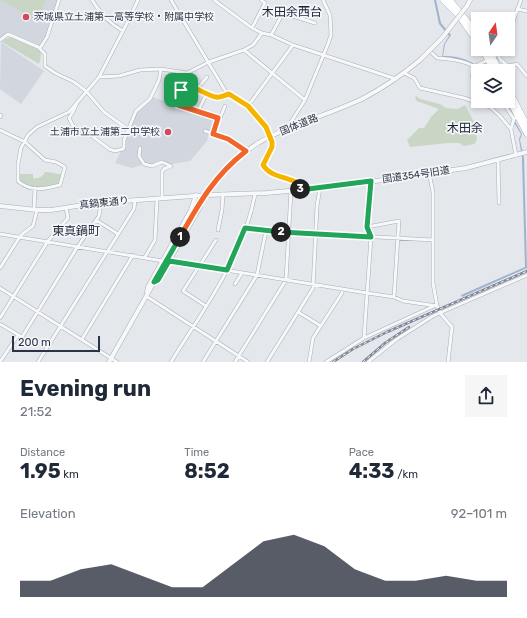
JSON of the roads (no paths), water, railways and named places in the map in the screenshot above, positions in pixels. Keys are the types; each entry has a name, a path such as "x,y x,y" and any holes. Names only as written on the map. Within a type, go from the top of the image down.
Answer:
{"highway":[{"path":"444,0 471,33"},
{"path":"450,0 471,26"},
{"path":"493,57 494,64"},
{"path":"493,57 496,64"},
{"path":"515,104 527,134"},
{"path":"520,115 527,125"}],"street":[{"path":"40,48 47,37 59,0"},
{"path":"92,0 101,14 108,21 123,31"},
{"path":"95,5 97,0"},
{"path":"0,130 25,142 45,160 56,162 65,167 60,185 46,189 35,188 25,187 18,181 18,164 21,148 25,142 28,135 37,128 69,112 99,77 138,0"},
{"path":"171,0 209,62 222,87 229,94 248,106 266,127 272,147 263,165 268,171 278,176 288,178 299,184 300,190"},
{"path":"214,0 252,28 262,33 293,45 396,79"},
{"path":"252,28 265,3 261,0"},
{"path":"288,129 289,125 301,109 325,55 330,35 330,15 323,0"},
{"name":"国体道路","path":"110,360 187,224 209,189 223,171 246,151 270,137 362,99 396,79 420,60 442,38 470,0"},
{"path":"515,15 521,0"},
{"path":"517,9 527,11"},
{"path":"270,35 283,13 315,23"},
{"path":"99,77 119,76 140,70 161,70 187,73 209,62 244,50 253,45 262,33"},
{"path":"0,40 8,34 40,48 45,54 45,66 55,73 70,79 86,91 104,112 129,130"},
{"path":"248,106 293,45"},
{"path":"244,50 305,100"},
{"path":"432,53 437,58 446,58 471,66"},
{"path":"481,64 493,57 500,59 508,66 517,64 527,76"},
{"path":"78,100 76,107 69,118 73,126 92,136 108,149 115,151 123,150 124,140 136,111 150,99 159,80 161,70"},
{"path":"187,73 183,81 178,105 218,118"},
{"path":"404,73 414,78 420,88 471,100"},
{"path":"198,89 207,78"},
{"path":"183,81 190,86 216,98 229,94"},
{"path":"198,111 207,93"},
{"path":"213,134 218,118 220,118 225,106"},
{"path":"490,108 511,129 516,155"},
{"path":"511,108 520,115 511,129"},
{"path":"205,131 228,139 246,151"},
{"path":"140,148 138,156 144,164 152,166 162,162 171,166 164,169 162,172 155,240 145,257"},
{"name":"国道354号旧道","path":"208,194 254,194 320,188 466,168 527,152"},
{"path":"498,160 499,203"},
{"path":"429,173 433,192 433,283 435,306 452,327 448,362"},
{"path":"364,338 371,237 367,227 371,181"},
{"path":"0,268 21,234 33,226 36,210 35,188"},
{"path":"267,362 312,290 314,284 317,202 320,188"},
{"path":"235,362 286,280 291,191"},
{"path":"154,282 158,280 208,194"},
{"name":"真鍋東通り","path":"0,206 51,210 100,203 208,194"},
{"path":"218,230 223,194"},
{"path":"170,362 227,270 245,228 253,205 254,194"},
{"path":"196,195 192,210 148,287 146,296 248,362"},
{"path":"38,362 134,209 135,200"},
{"path":"0,324 22,337 78,246 99,216 100,203"},
{"path":"0,318 48,241 68,218 66,208"},
{"path":"96,220 118,234"},
{"path":"367,227 399,221 394,298"},
{"path":"245,228 266,231 433,240"},
{"path":"203,362 257,275 266,231"},
{"path":"0,234 163,261"},
{"path":"206,306 183,291 216,240"},
{"path":"82,339 133,255"},
{"path":"169,261 314,284 394,298 403,302 435,306"},
{"path":"235,284 242,273"},
{"path":"368,362 397,339 433,316 441,314 527,275"},
{"path":"0,288 82,339 110,360 117,362"},
{"path":"309,362 313,338 342,293 342,289"},
{"path":"326,362 364,338 435,306"},
{"path":"298,312 321,326"},
{"path":"0,362 18,335"}],"water":[{"path":"434,0 436,0 441,23 451,35 445,44 443,56 465,59 475,64 442,57 444,44 449,36 439,24"},
{"path":"507,108 509,108 516,119 515,121 522,134 520,140 524,158 527,268 462,297 461,295 525,267 522,158 519,139 521,134 513,121 514,119"}],"railway":[{"path":"333,362 353,349 387,332 527,271"},
{"path":"363,362 385,343 409,327"}],"place":[{"name":"茨城県立土浦第一高等学校・附属中学校","path":"26,17"},
{"name":"土浦市立土浦第二中学校","path":"168,132"}],"district":[{"name":"木田余西台","path":"292,12"},
{"name":"木田余","path":"465,128"},
{"name":"東真鍋町","path":"76,231"}]}
